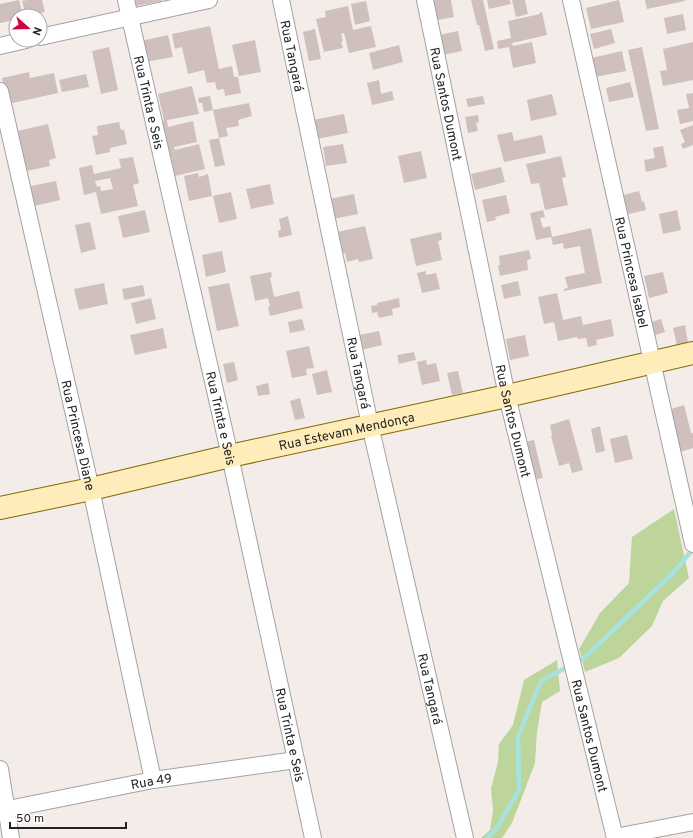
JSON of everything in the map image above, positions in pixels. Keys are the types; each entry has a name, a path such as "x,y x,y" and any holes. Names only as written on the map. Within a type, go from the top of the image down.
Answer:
{"street":[{"name":"Rua Trinta e Seis","path":"126,0 230,456 313,838"},
{"path":"48,35 209,0"},
{"name":"Rua Tangará","path":"281,0 370,425 465,838"},
{"name":"Rua Santos Dumont","path":"425,0 507,396 615,838"},
{"name":"Rua Princesa Isabel","path":"571,0 692,540"},
{"name":"Rua Princesa Diane","path":"0,91 91,489 153,780"},
{"name":"Rua Estevam Mendonça","path":"0,508 91,489 370,425 507,396 693,353"},
{"name":"Rua 49","path":"8,809 153,780 296,760"},
{"path":"0,769 8,809 11,838"},
{"path":"615,838 693,822"}],"green space":[{"path":"674,509 689,578 663,601 652,626 619,658 585,672 579,649 600,613 629,583 632,537"},
{"path":"557,660 560,691 542,702 537,732 535,763 512,823 502,838 481,838 490,830 493,811 491,788 498,762 499,744 513,725 524,680"}],"building":[{"path":"19,0 21,8 8,8 8,22 0,23 0,4"},
{"path":"42,0 44,8 24,8 22,1"},
{"path":"133,0 161,0 162,1 135,6"},
{"path":"428,0 451,0 454,17 432,21"},
{"path":"471,0 483,0 494,49 485,51"},
{"path":"487,0 510,0 511,4 489,9"},
{"path":"512,0 525,0 528,14 516,17"},
{"path":"619,0 624,22 591,29 586,8"},
{"path":"645,0 685,0 685,1 647,9"},
{"path":"366,1 370,21 355,25 351,4"},
{"path":"348,6 353,30 371,26 376,47 349,53 344,33 341,34 343,48 324,52 316,19 326,17 325,11"},
{"path":"540,12 542,12 547,35 512,43 513,46 532,42 536,63 513,68 509,47 498,49 497,41 511,38 508,21 540,14"},
{"path":"683,14 686,30 667,34 664,18"},
{"path":"210,26 219,69 232,66 234,77 238,77 241,93 225,96 224,89 217,90 215,82 207,83 204,70 188,74 182,47 175,49 172,34"},
{"path":"315,29 321,59 309,61 303,32"},
{"path":"611,29 615,43 594,49 590,34"},
{"path":"458,31 462,51 443,55 439,35"},
{"path":"168,35 173,57 145,62 141,41"},
{"path":"255,40 261,72 239,76 232,45"},
{"path":"693,42 693,80 663,86 660,71 667,70 663,49"},
{"path":"399,45 403,62 373,70 369,53"},
{"path":"109,47 118,90 101,94 92,51"},
{"path":"642,47 659,129 646,131 628,50"},
{"path":"622,51 626,71 595,77 591,58"},
{"path":"29,72 30,78 54,73 58,93 8,104 2,78"},
{"path":"86,74 89,87 62,92 59,80"},
{"path":"379,80 381,94 392,91 394,100 372,105 367,83"},
{"path":"630,82 634,97 609,102 606,88"},
{"path":"192,86 199,114 167,120 168,127 193,121 197,142 174,147 175,150 199,144 205,169 175,176 171,157 166,158 159,122 164,121 158,94"},
{"path":"693,93 693,121 680,124 677,110 689,108 686,94"},
{"path":"552,94 557,115 531,121 527,100"},
{"path":"210,96 213,110 204,112 202,103 199,103 198,98"},
{"path":"483,96 485,104 468,107 466,99"},
{"path":"249,103 252,116 238,120 239,126 226,128 228,136 219,138 213,110"},
{"path":"344,114 348,133 316,139 313,120"},
{"path":"478,115 479,122 476,123 478,131 468,133 465,117"},
{"path":"119,122 121,130 124,130 127,144 110,148 110,152 96,155 92,136 98,135 97,126"},
{"path":"48,124 56,158 49,160 50,166 22,172 13,132"},
{"path":"693,125 693,145 683,149 681,144 685,142 680,130"},
{"path":"512,132 514,141 542,135 546,153 504,162 497,135"},
{"path":"219,138 225,165 215,167 209,140"},
{"path":"343,144 347,163 326,166 323,147"},
{"path":"663,146 667,167 646,172 644,160 655,158 653,148"},
{"path":"421,151 427,178 404,183 398,156"},
{"path":"561,156 566,177 562,178 568,205 545,210 539,183 531,184 526,164"},
{"path":"133,157 139,183 133,185 138,206 101,214 96,192 84,195 79,168 92,165 94,174 121,168 119,159","holes":["110,178 113,189 101,191 100,186 97,187 95,181"]},
{"path":"501,167 505,182 475,190 471,174"},
{"path":"198,173 199,177 208,174 212,196 189,201 184,176"},
{"path":"56,181 60,200 30,207 26,187"},
{"path":"270,184 274,204 251,209 246,189"},
{"path":"639,191 642,202 644,201 646,210 625,215 620,196"},
{"path":"231,192 237,219 219,223 213,196"},
{"path":"354,194 358,214 328,220 324,200"},
{"path":"506,195 510,213 495,217 496,220 487,222 482,200"},
{"path":"145,210 150,232 123,238 118,216"},
{"path":"543,210 545,217 540,218 543,228 550,226 552,237 591,228 602,283 564,291 564,289 568,288 565,277 585,273 580,246 564,249 563,243 553,245 551,237 536,240 530,213"},
{"path":"677,210 681,230 663,234 659,214"},
{"path":"288,216 292,235 279,238 278,231 281,230 279,219"},
{"path":"90,222 96,249 81,253 75,225"},
{"path":"365,226 373,259 359,262 358,259 347,262 345,253 342,253 337,232"},
{"path":"441,232 442,240 438,241 442,260 416,266 410,239"},
{"path":"529,250 531,259 527,260 528,270 500,276 498,265 500,265 499,256"},
{"path":"222,251 226,272 206,277 202,255"},
{"path":"426,271 426,275 436,273 440,289 422,293 417,273"},
{"path":"271,272 272,277 270,277 274,297 299,291 303,308 270,316 268,298 255,301 250,276"},
{"path":"663,272 668,293 649,298 644,276"},
{"path":"518,281 521,295 504,299 501,285"},
{"path":"104,283 108,304 79,310 74,289"},
{"path":"229,283 239,326 217,331 208,287"},
{"path":"143,285 145,296 124,300 122,289"},
{"path":"557,293 563,320 581,316 583,325 611,319 614,336 596,340 597,345 588,347 586,338 578,339 577,337 558,341 554,322 544,324 538,297"},
{"path":"151,298 156,319 136,324 131,303"},
{"path":"399,298 400,307 392,309 393,315 379,318 377,312 372,313 371,306 377,305 377,303"},
{"path":"302,319 305,330 290,333 288,322"},
{"path":"661,319 665,332 652,336 648,323"},
{"path":"685,325 689,348 678,350 673,328"},
{"path":"163,328 167,348 135,355 130,335"},
{"path":"379,331 382,345 357,351 354,336"},
{"path":"525,335 529,356 510,360 506,339"},
{"path":"309,346 314,368 306,369 307,375 292,378 286,351"},
{"path":"414,352 416,360 399,364 397,355"},
{"path":"426,360 427,365 436,363 440,381 422,385 417,362"},
{"path":"234,362 238,380 227,383 223,364"},
{"path":"327,370 332,392 317,395 312,374"},
{"path":"458,371 463,393 452,395 447,373"},
{"path":"268,383 270,394 258,396 256,386"},
{"path":"300,398 305,418 295,420 290,401"},
{"path":"684,405 691,433 693,433 693,448 680,452 668,410"},
{"path":"569,419 583,470 572,473 569,463 559,466 551,436 550,425"},
{"path":"600,426 605,451 596,453 591,429"},
{"path":"627,435 633,459 615,463 610,439"},
{"path":"534,440 543,478 533,480 524,442"}],"waterway":[{"path":"487,838 496,829 519,790 518,737 541,681 584,658 672,574 693,549"}]}
